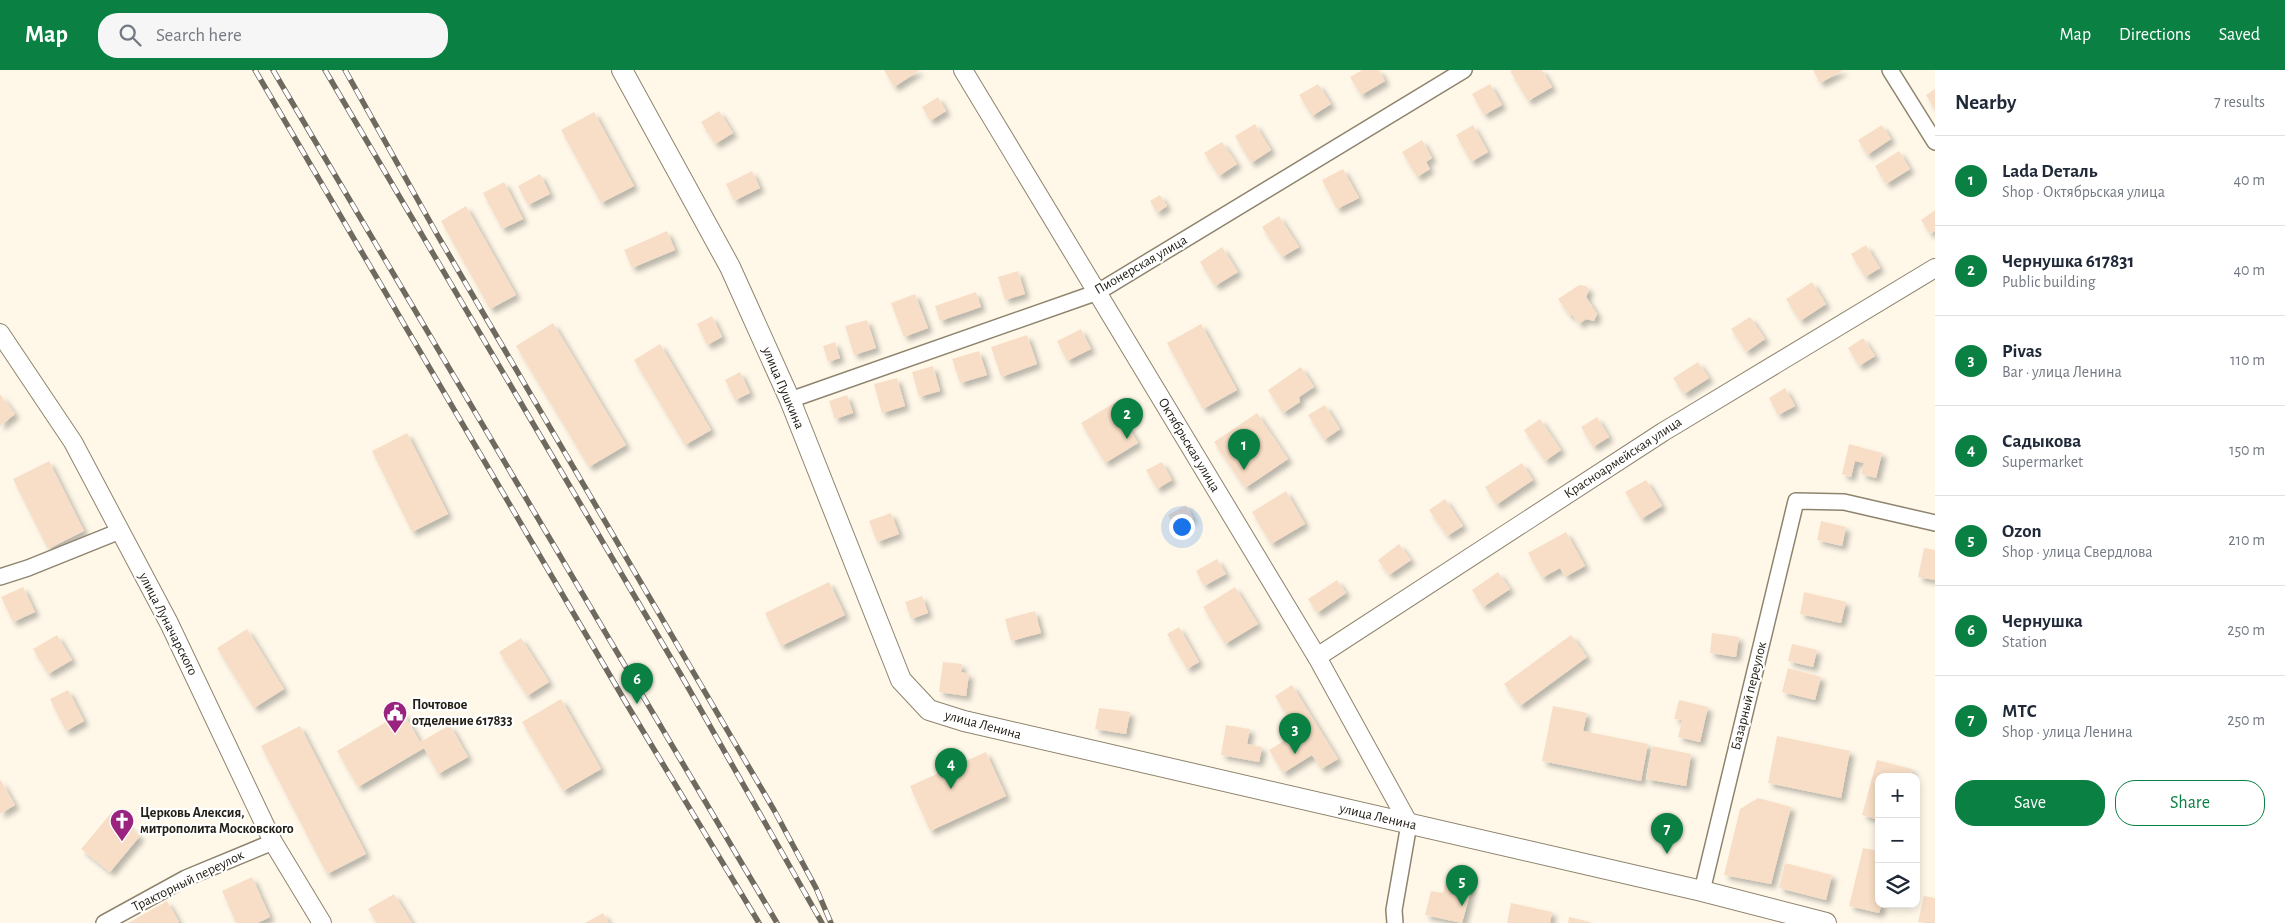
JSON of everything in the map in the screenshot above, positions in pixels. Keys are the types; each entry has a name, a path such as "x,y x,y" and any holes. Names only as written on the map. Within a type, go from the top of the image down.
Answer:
{"main road":[{"name":"улица Пушкина","path":"622,70 730,267 790,400 900,680 929,710"},
{"name":"улица Ленина","path":"929,710 1102,754 1702,891 1826,923"}],"street":[{"name":"Октябрьская улица","path":"963,70 1317,657 1409,824"},
{"name":"Пионерская улица","path":"790,400 1098,292 1464,70"},
{"path":"1890,70 1935,142"},
{"name":"Красноармейская улица","path":"1317,657 1663,432 1935,268"},
{"name":"улица Луначарского","path":"0,333 73,442 169,623 273,842 322,923"},
{"name":"Базарный переулок","path":"1702,891 1796,501 1844,502 1935,523"},
{"path":"0,577 28,568 120,530"},
{"path":"1395,923 1394,910 1409,824"},
{"name":"Тракторный переулок","path":"104,923 186,878 273,842"}],"building":[{"path":"884,70 920,70 894,87"},
{"path":"1362,70 1379,70 1385,81 1361,95 1350,77"},
{"path":"1542,70 1552,87 1528,101 1510,71"},
{"path":"1813,70 1844,70 1820,83"},
{"path":"1318,84 1331,104 1312,116 1299,95"},
{"path":"1490,84 1502,105 1484,115 1472,94"},
{"path":"1935,89 1935,110 1926,95"},
{"path":"938,97 946,111 930,121 922,107"},
{"path":"719,111 733,133 715,144 701,122"},
{"path":"594,112 634,186 601,203 561,130"},
{"path":"1255,124 1271,150 1251,163 1235,136"},
{"path":"1473,125 1488,152 1471,162 1456,135"},
{"path":"1882,125 1891,139 1867,155 1858,140"},
{"path":"1422,140 1432,158 1426,162 1430,169 1417,177 1402,152"},
{"path":"1222,142 1237,164 1219,176 1204,153"},
{"path":"1899,151 1910,169 1886,184 1875,166"},
{"path":"1343,169 1359,198 1337,209 1322,180"},
{"path":"752,171 760,188 734,201 726,184"},
{"path":"540,174 550,194 528,205 518,186"},
{"path":"504,182 523,219 502,229 483,193"},
{"path":"1160,195 1167,206 1157,213 1150,201"},
{"path":"466,206 516,295 490,309 441,221"},
{"path":"1935,210 1935,231 1930,234 1921,220"},
{"path":"1279,216 1299,247 1282,257 1262,227"},
{"path":"667,231 675,250 632,268 624,250"},
{"path":"1866,245 1880,268 1865,277 1851,254"},
{"path":"1222,247 1238,272 1215,286 1200,262"},
{"path":"1018,271 1025,294 1005,300 998,277"},
{"path":"1812,282 1826,304 1800,321 1786,299"},
{"path":"1579,285 1586,286 1589,290 1586,297 1597,314 1594,321 1586,319 1579,324 1572,314 1570,316 1558,299"},
{"path":"976,292 981,307 940,321 935,306"},
{"path":"915,294 928,328 904,337 891,303"},
{"path":"712,316 722,337 707,345 697,324"},
{"path":"1750,317 1765,339 1746,352 1731,329"},
{"path":"867,320 876,348 854,355 845,326"},
{"path":"553,323 626,445 589,467 516,346"},
{"path":"1201,324 1237,390 1203,409 1167,343"},
{"path":"1081,329 1091,349 1067,361 1057,341"},
{"path":"1027,335 1037,364 1001,377 991,347"},
{"path":"1863,338 1875,356 1859,366 1848,348"},
{"path":"835,342 840,358 828,362 823,346"},
{"path":"660,344 711,430 685,445 634,360"},
{"path":"979,351 987,375 960,383 952,359"},
{"path":"1698,362 1709,378 1684,394 1673,378"},
{"path":"933,366 940,391 919,397 912,372"},
{"path":"1301,367 1314,387 1299,397 1300,402 1283,413 1268,390"},
{"path":"740,372 750,393 735,400 725,380"},
{"path":"897,378 905,406 882,413 874,384"},
{"path":"1785,388 1795,406 1778,415 1769,398"},
{"path":"0,394 15,414 0,426"},
{"path":"847,395 853,413 835,419 829,401"},
{"path":"1114,403 1138,443 1105,463 1081,423"},
{"path":"1325,405 1340,429 1324,440 1308,415"},
{"path":"1257,413 1288,459 1245,488 1214,442"},
{"path":"1597,417 1609,437 1593,447 1581,427"},
{"path":"1540,419 1561,450 1545,461 1524,430"},
{"path":"407,433 448,514 412,532 372,451"},
{"path":"1849,444 1882,453 1876,478 1861,474 1864,463 1855,461 1851,477 1842,474"},
{"path":"49,461 84,531 48,549 13,479"},
{"path":"1162,462 1172,480 1157,489 1146,470"},
{"path":"1522,463 1533,480 1496,505 1485,487"},
{"path":"1646,480 1662,506 1641,519 1625,492"},
{"path":"1286,491 1305,524 1271,544 1252,512"},
{"path":"1445,499 1463,526 1447,536 1429,510"},
{"path":"1186,505 1193,518 1175,527 1168,515"},
{"path":"891,513 899,534 877,542 869,521"},
{"path":"1821,521 1846,527 1842,546 1817,540"},
{"path":"1566,532 1585,566 1565,577 1560,568 1542,578 1528,553"},
{"path":"1399,544 1411,560 1389,575 1378,560"},
{"path":"1924,548 1935,550 1935,580 1918,577"},
{"path":"1217,559 1226,574 1204,586 1196,571"},
{"path":"1498,572 1510,589 1483,607 1472,590"},
{"path":"1337,580 1346,593 1317,613 1308,599"},
{"path":"829,582 845,615 781,646 765,613"},
{"path":"23,587 35,612 13,622 1,597"},
{"path":"1235,587 1258,624 1225,644 1203,607"},
{"path":"1804,592 1846,602 1841,623 1800,614"},
{"path":"922,596 928,613 911,619 905,602"},
{"path":"1035,611 1041,633 1011,641 1005,619"},
{"path":"1179,627 1199,662 1187,669 1167,634"},
{"path":"247,629 284,689 254,708 217,648"},
{"path":"1712,633 1739,637 1736,657 1710,653"},
{"path":"57,635 72,660 48,674 33,649"},
{"path":"1571,635 1587,657 1520,706 1504,684"},
{"path":"521,638 549,682 527,696 499,652"},
{"path":"1792,644 1817,650 1813,667 1788,661"},
{"path":"943,662 962,664 961,672 969,674 966,696 939,692"},
{"path":"1788,668 1821,677 1815,700 1782,692"},
{"path":"1292,685 1338,759 1321,769 1312,755 1283,773 1269,750 1297,733 1275,696"},
{"path":"68,690 84,721 66,731 50,699"},
{"path":"561,699 601,769 563,791 522,722"},
{"path":"1679,700 1708,707 1700,742 1678,737 1682,720 1674,719"},
{"path":"1553,706 1587,713 1583,731 1648,744 1641,781 1542,761"},
{"path":"1099,708 1130,712 1126,734 1095,729"},
{"path":"403,712 420,742 450,725 468,757 438,774 424,748 358,787 337,751"},
{"path":"1226,725 1250,729 1247,744 1262,747 1259,762 1221,755"},
{"path":"300,726 366,854 327,874 261,746"},
{"path":"1777,736 1850,751 1841,798 1768,783"},
{"path":"1652,746 1691,754 1686,786 1646,779"},
{"path":"986,752 1006,796 930,831 910,786"},
{"path":"1877,760 1912,769 1911,773 1875,773 1875,819 1862,815"},
{"path":"0,779 15,805 0,814"},
{"path":"1758,798 1791,807 1771,884 1724,875 1740,809"},
{"path":"112,812 140,836 110,872 81,849"},
{"path":"1863,848 1875,850 1875,908 1881,908 1879,913 1849,906"},
{"path":"1785,863 1832,875 1826,900 1779,888"},
{"path":"252,877 270,917 257,923 236,923 222,891"},
{"path":"1446,880 1472,886 1462,923 1425,915 1431,891 1443,893"},
{"path":"394,894 412,923 377,923 368,909"},
{"path":"1924,896 1935,898 1935,923 1918,922"},
{"path":"167,901 179,922 128,923"},
{"path":"1511,903 1552,912 1550,923 1507,923"},
{"path":"603,913 609,923 585,923"},
{"path":"1569,917 1590,922 1590,923 1568,923"}],"railway":[{"path":"255,70 629,708 759,923"},
{"path":"273,70 777,923"},
{"path":"325,70 681,675 822,923"},
{"path":"345,70 438,236 774,810 816,888 831,923"}],"place":[{"name":"Чернушка 617831","path":"1127,439"},
{"name":"Lada Dеталь","path":"1244,470"},
{"name":"Чернушка","path":"637,704"},
{"name":"Почтовое отделение 617833","path":"395,734"},
{"name":"Pivas","path":"1295,754"},
{"name":"Садыкова","path":"951,789"},
{"name":"Церковь Алексия, митрополита Московского","path":"122,842"},
{"name":"МТС","path":"1667,854"},
{"name":"Ozon","path":"1462,906"}]}
